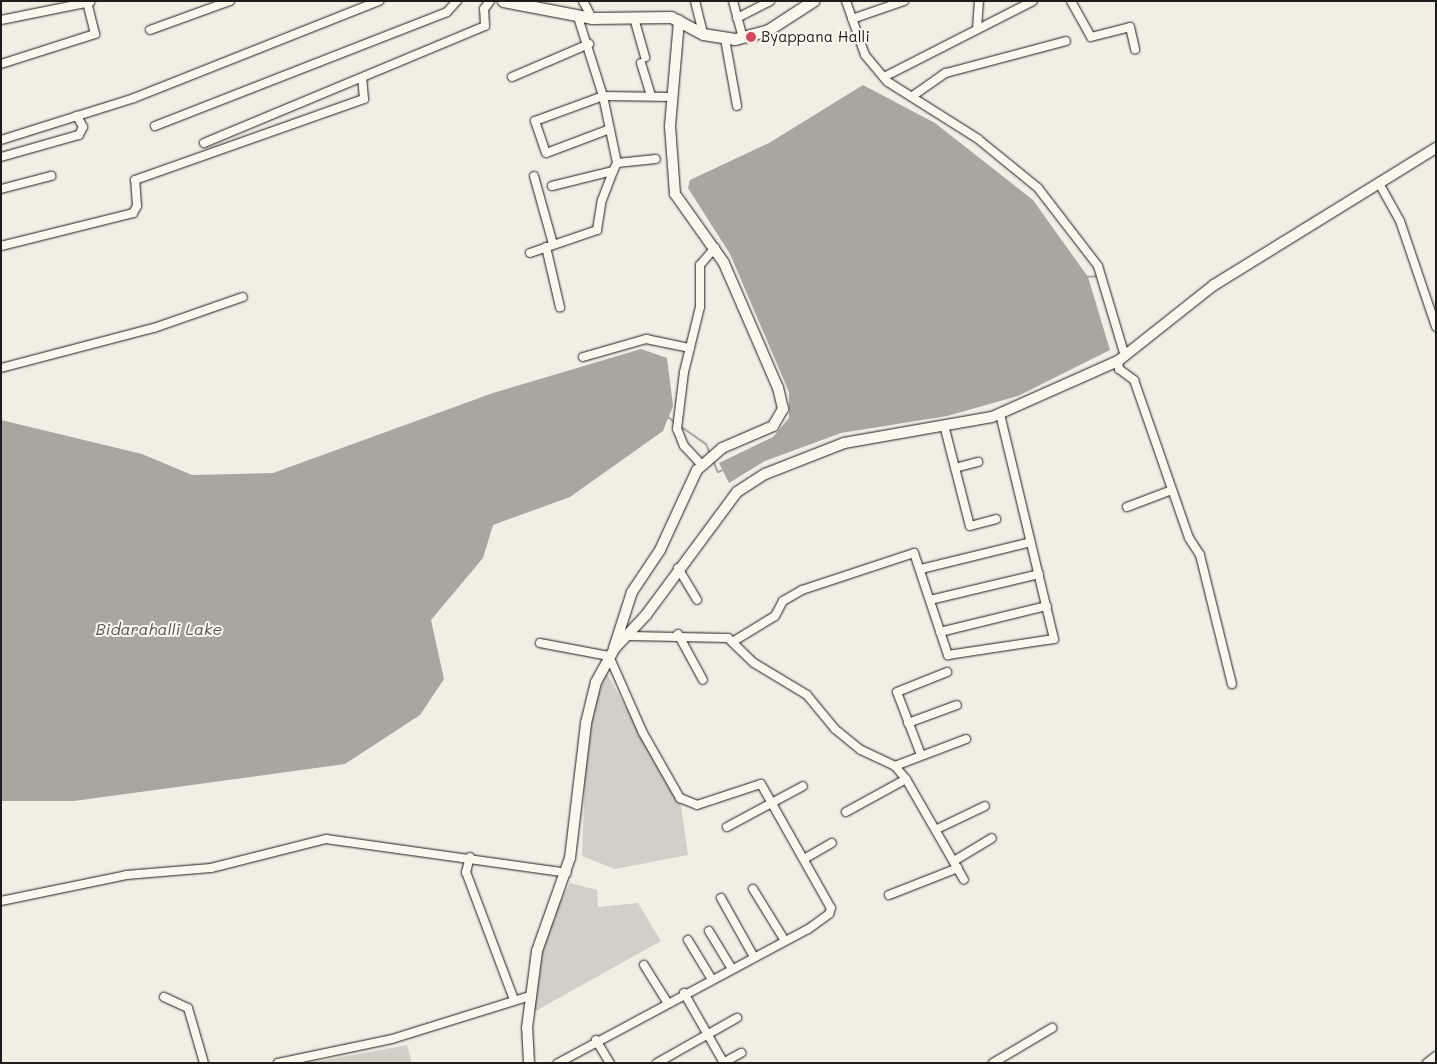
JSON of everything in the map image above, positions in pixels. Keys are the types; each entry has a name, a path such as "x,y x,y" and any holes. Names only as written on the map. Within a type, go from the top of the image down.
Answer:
{"main road":[{"path":"503,1 578,17 634,18 667,16 679,20 702,34 725,39 743,39 773,28 813,1"}],"street":[{"path":"150,30 230,1"},
{"path":"1,140 77,116 378,1"},
{"path":"155,126 447,12 457,1"},
{"path":"204,142 485,26 484,9 490,1"},
{"path":"583,1 592,18"},
{"path":"695,1 702,34"},
{"path":"733,1 743,39"},
{"path":"737,18 770,1"},
{"path":"846,1 869,62 884,77 914,95 1032,181 1100,275 1122,358 1119,368 1134,380 1172,490 1200,555 1232,684"},
{"path":"852,19 904,1"},
{"path":"978,29 979,1"},
{"path":"884,77 1033,1"},
{"path":"1071,1 1091,37 1130,27 1135,49"},
{"path":"1,20 88,2 95,34 1,64"},
{"path":"530,252 598,230 602,200 615,167 603,96 589,44 578,17"},
{"path":"634,18 651,96"},
{"path":"529,1063 530,996 541,935 567,873 586,724 596,682 611,653 632,592 660,550 705,461 722,448 773,426 783,406 715,248 675,194 670,139 679,20"},
{"path":"725,39 737,106"},
{"path":"914,95 946,73 1066,41"},
{"path":"512,77 589,44"},
{"path":"1,246 133,213 138,206 135,180 364,99 362,78"},
{"path":"610,129 546,154 534,121 603,96 672,97"},
{"path":"1,157 79,134 83,128 77,116"},
{"path":"611,653 629,636 731,498 757,478 844,443 1000,414 1122,358 1214,285 1380,185 1436,148"},
{"path":"552,186 615,167 656,159"},
{"path":"1,189 51,176"},
{"path":"534,176 550,246 560,307"},
{"path":"1380,185 1400,221 1436,328"},
{"path":"705,461 684,446 678,429 690,348 700,307 700,265 715,248"},
{"path":"1,368 154,328 243,296"},
{"path":"583,357 646,339 690,348"},
{"path":"629,636 678,634 734,641 775,616 783,601 809,587 912,554 920,569 945,653 950,655 1054,638 1000,414"},
{"path":"944,425 970,526 996,520"},
{"path":"955,468 978,462"},
{"path":"1127,507 1172,490"},
{"path":"920,569 1032,542"},
{"path":"678,568 697,600"},
{"path":"930,600 1040,574"},
{"path":"940,632 1047,606"},
{"path":"678,634 703,680"},
{"path":"734,641 754,663 812,698 835,729 861,750 895,766 906,779 937,829 964,880"},
{"path":"540,643 611,653"},
{"path":"558,1063 596,1040 822,920 831,908 772,802 757,783 697,805 680,798 643,733 611,653"},
{"path":"921,755 908,723 898,690 947,672"},
{"path":"908,723 957,705"},
{"path":"895,766 966,739"},
{"path":"846,812 906,779"},
{"path":"727,827 803,786"},
{"path":"937,829 985,806"},
{"path":"889,895 956,865 992,838"},
{"path":"1,901 126,876 211,868 326,839 470,857 567,873"},
{"path":"804,860 832,843"},
{"path":"470,857 466,872 514,1000"},
{"path":"753,890 785,941"},
{"path":"721,898 754,957"},
{"path":"709,931 732,969"},
{"path":"688,940 711,978"},
{"path":"644,965 667,1002"},
{"path":"684,993 724,1063 741,1053"},
{"path":"278,1063 392,1039 530,996"},
{"path":"164,997 188,1008 204,1063"},
{"path":"657,1063 737,1018"},
{"path":"993,1063 1052,1028"},
{"path":"596,1040 610,1063"},
{"path":"1427,1063 1436,1056"}],"shaded area":[{"path":"606,672 681,806 688,855 615,869 582,856 585,774 594,708"},
{"path":"570,883 597,890 598,907 638,903 661,941 532,1013 539,961 551,919"},
{"path":"407,1045 412,1063 310,1063"}],"water":[{"path":"863,85 935,123 1033,200 1088,277 1110,350 1018,396 947,416 841,433 765,461 729,483 719,463 773,437 789,418 789,392 730,254 688,188 690,180 769,143"},
{"name":"Bidarahalli Lake","path":"641,349 667,358 673,406 663,431 570,497 493,525 483,558 431,620 444,679 420,715 345,764 74,801 1,801 1,420 142,454 192,475 273,473 493,393"}],"waterway":[{"path":"1086,277 1098,276"},
{"path":"667,416 673,421"},
{"path":"683,428 706,444 710,454"},
{"path":"713,461 718,472 723,470"}],"place":[{"name":"Byappana Halli","path":"751,37"}]}
